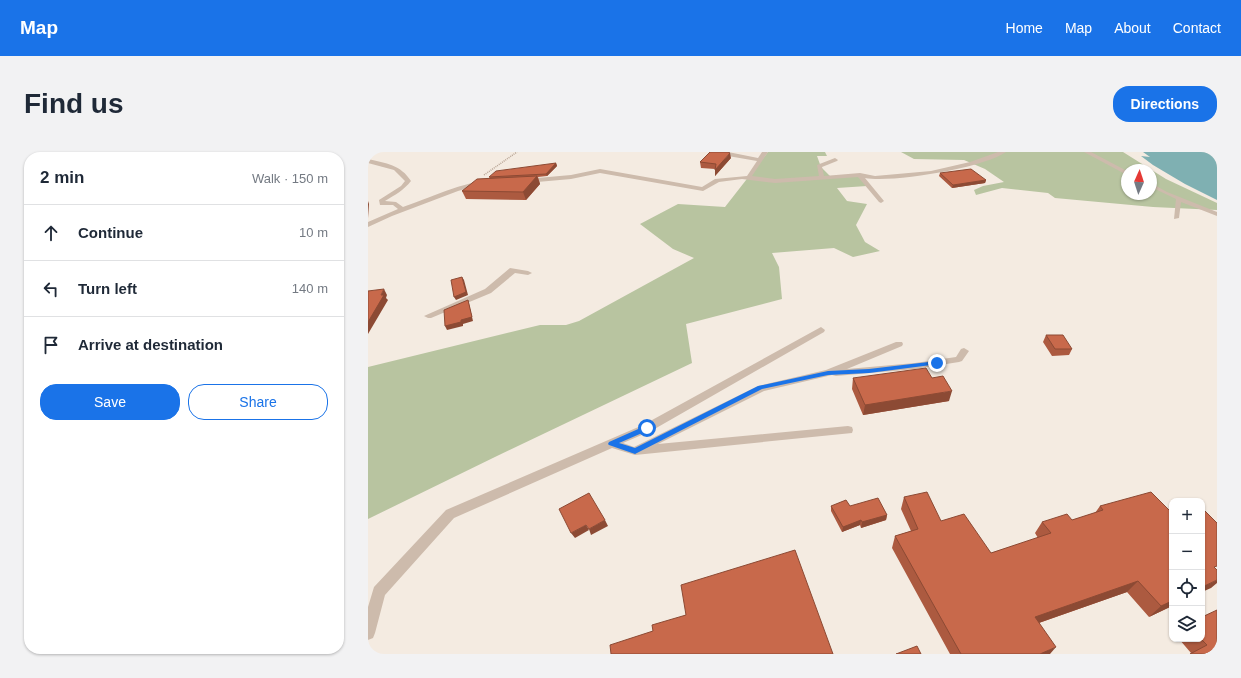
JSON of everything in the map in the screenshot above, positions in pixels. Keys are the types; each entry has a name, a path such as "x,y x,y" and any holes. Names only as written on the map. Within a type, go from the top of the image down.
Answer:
{"street":[{"path":"731,152 730,155 761,160"},
{"path":"748,178 765,152"},
{"path":"523,181 571,177 600,171 703,190 717,180 748,178 775,181 860,175 874,178 907,175 943,170 978,161 1003,152"},
{"path":"1087,152 1121,170"},
{"path":"822,178 819,166 835,160"},
{"path":"368,161 391,165 398,169 406,177 408,181 403,187 382,200 382,204 394,203 401,209"},
{"path":"852,167 881,201"},
{"path":"860,175 890,183"},
{"path":"368,225 401,209 425,202 470,184 493,183"},
{"path":"1157,188 1217,214"},
{"path":"1176,218 1179,198"},
{"path":"428,316 488,291 513,270 528,273"},
{"path":"368,633 379,592 450,514 647,428 821,330"},
{"path":"828,373 899,344"},
{"path":"635,451 760,388 828,373 869,371 937,363 959,359 964,351"},
{"path":"612,444 635,451 848,430"}],"path":[{"path":"470,184 517,152"}],"green space":[{"path":"768,152 825,152 827,156 817,156 821,167 831,177 861,175 867,186 837,188 847,201 867,204 856,225 865,242 880,251 853,257 834,248 772,253 779,267 782,299 686,324 692,363 368,519 368,367 540,325 566,325 579,321 694,258 673,249 640,224 678,204 725,207"},
{"path":"901,152 1123,152 1142,164 1121,164 1121,200 1157,200 1157,173 1217,203 1217,210 1153,207 1055,198 1048,193 1002,188 976,195 974,190 983,186 1004,182 985,169 964,160 914,159"}],"water":[{"path":"1143,152 1217,152 1217,200 1185,184 1157,167 1157,164 1152,164 1141,156 1150,157"}],"building":[{"path":"710,152 730,153 715,170 716,164 700,162"},
{"path":"556,163 546,174 489,177 496,171"},
{"path":"971,169 986,180 953,185 940,173"},
{"path":"537,176 523,192 462,191 477,179"},
{"path":"462,277 466,292 454,297 451,280"},
{"path":"384,289 381,295 384,295 368,322 368,291"},
{"path":"468,300 472,317 461,320 461,322 445,326 444,310"},
{"path":"1046,335 1063,335 1072,349 1055,349"},
{"path":"926,368 932,378 943,376 952,391 865,405 853,378"},
{"path":"927,492 941,521 964,514 991,553 1051,533 1042,522 1067,514 1072,520 1103,510 1100,506 1151,492 1169,510 1169,602 1161,606 1138,581 1035,617 1056,647 1040,654 961,654 895,536 918,529 904,497"},
{"path":"589,493 605,520 589,529 586,525 571,533 559,509"},
{"path":"878,498 887,515 862,522 861,520 843,527 831,506 846,500 850,506"},
{"path":"1205,511 1217,523 1217,566 1214,567 1217,570 1217,580 1205,586"},
{"path":"795,550 833,654 611,654 610,645 653,631 652,625 686,615 681,585"},
{"path":"1217,610 1217,654 1190,654 1207,645 1204,642 1205,616"},
{"path":"917,646 921,654 896,654"}],"route":[{"path":"647,428 612,444 635,451 760,388 828,373 869,371 937,363"}]}
